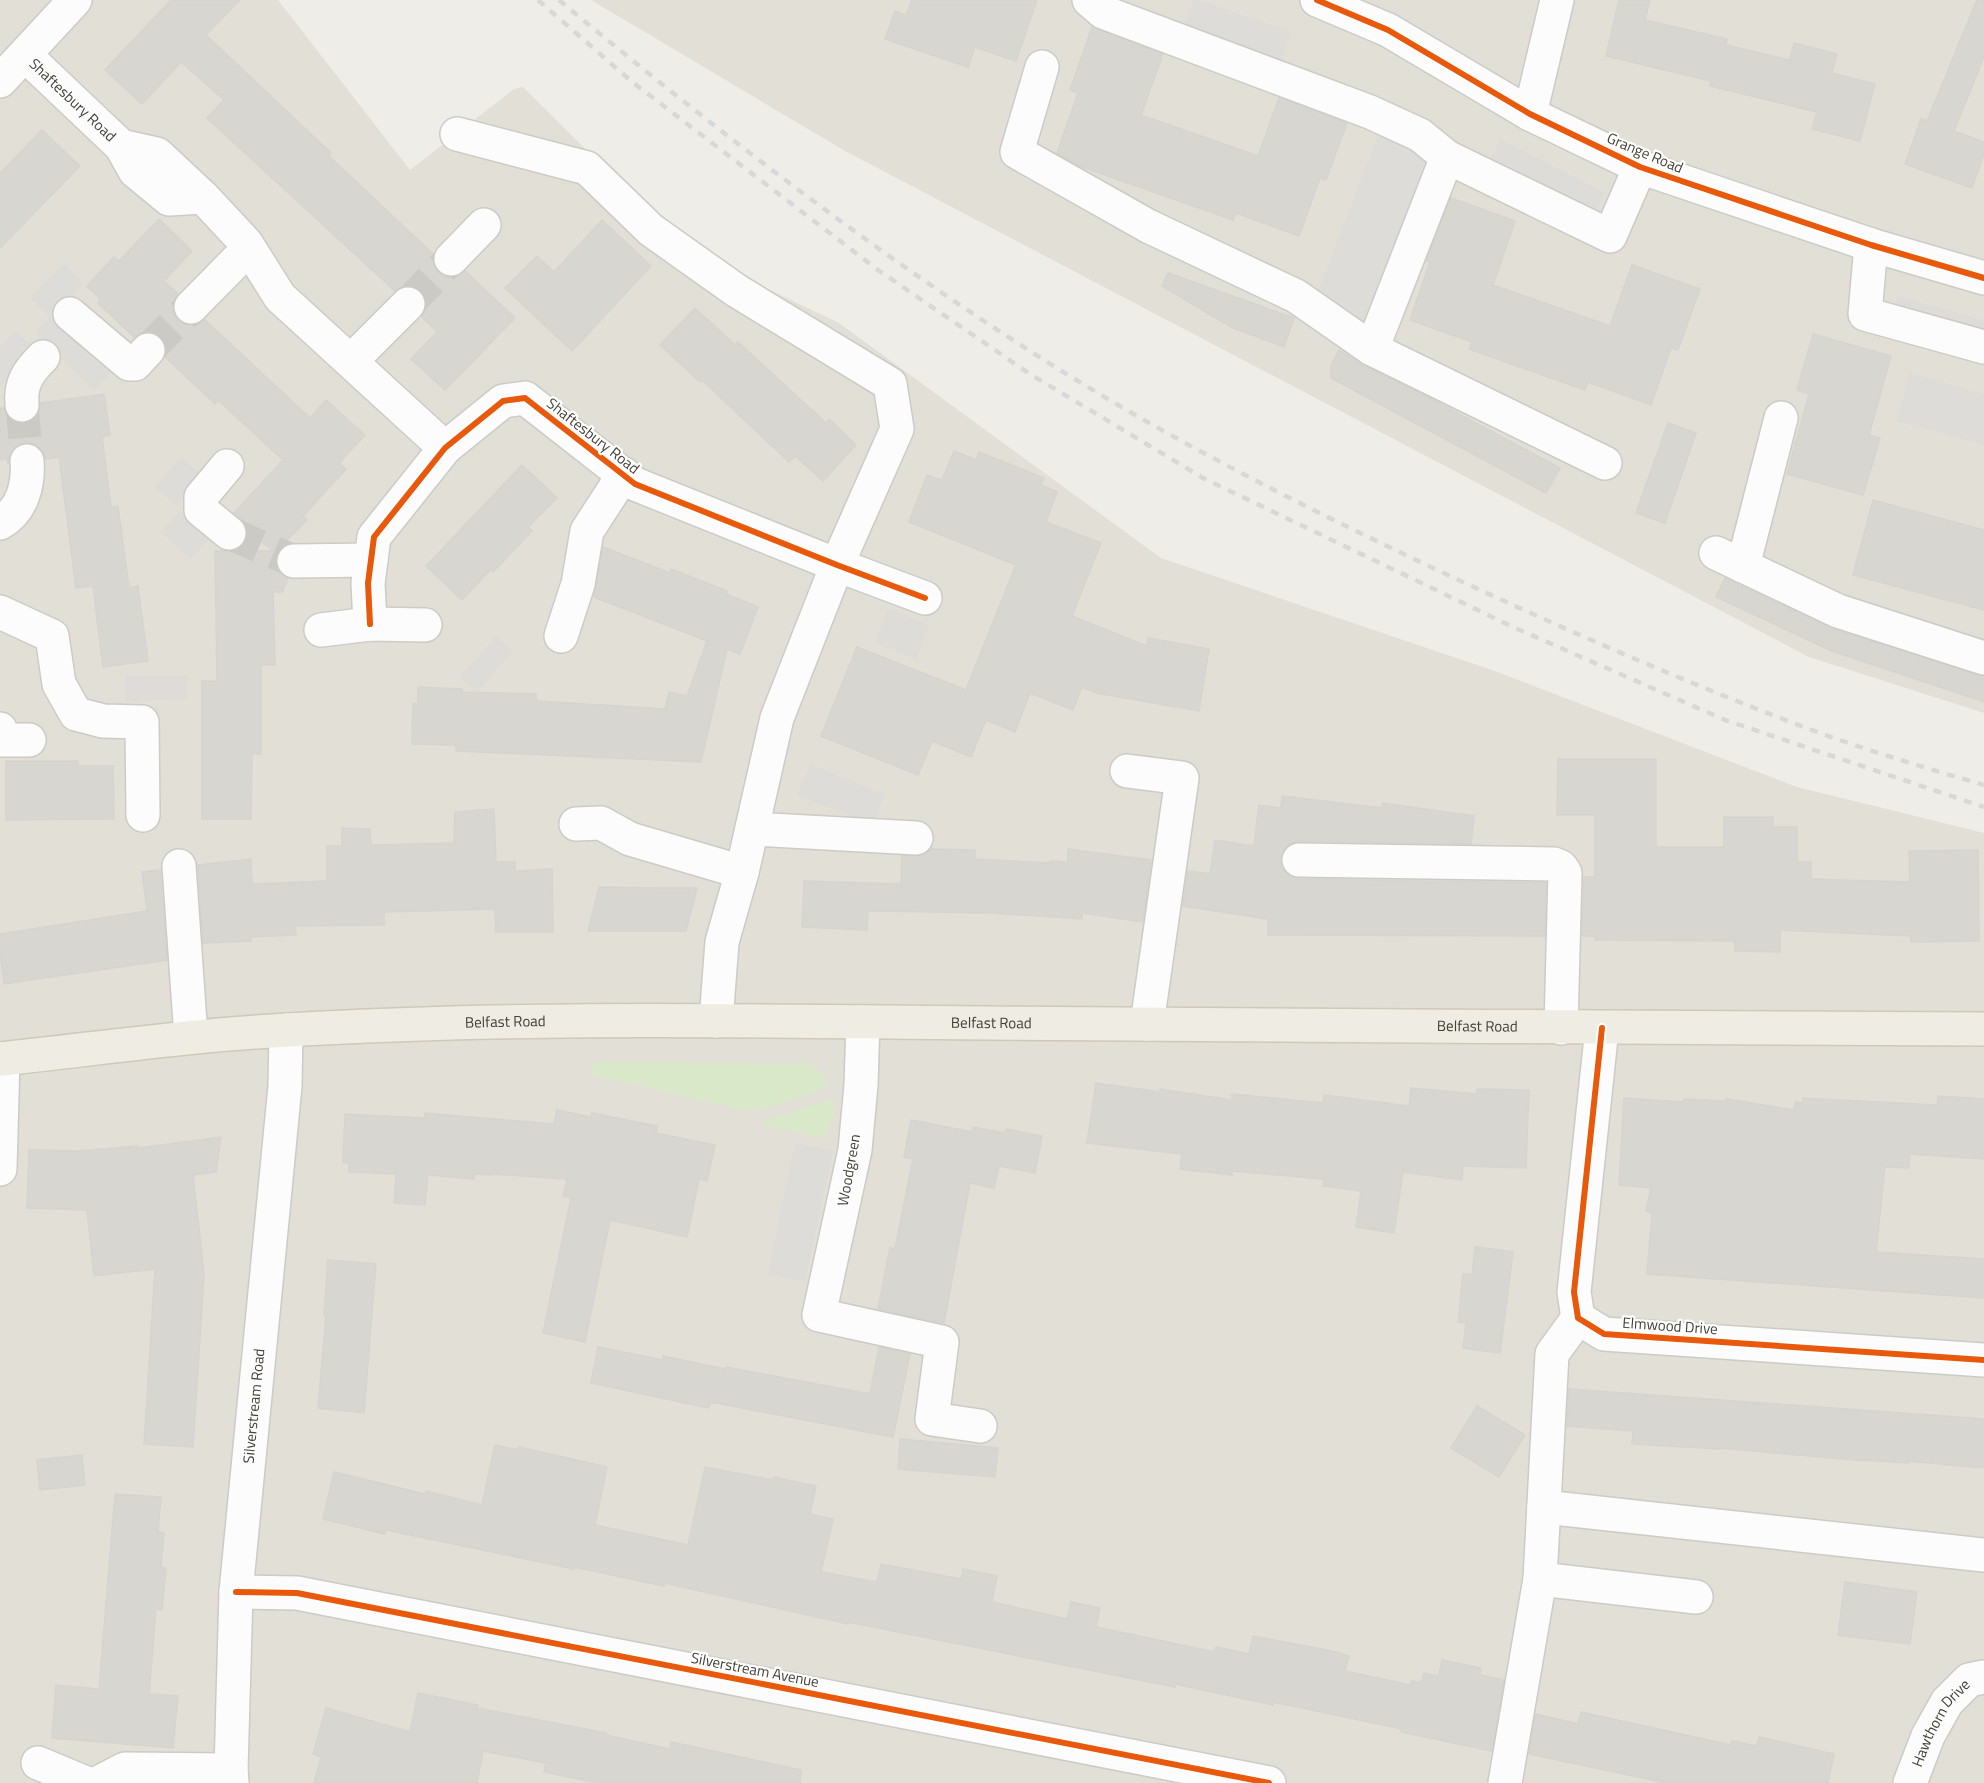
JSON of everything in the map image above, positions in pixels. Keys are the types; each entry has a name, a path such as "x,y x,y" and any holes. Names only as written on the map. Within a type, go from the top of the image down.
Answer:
{"main road":[{"name":"Belfast Road","path":"1,1059 191,1037 460,1022 716,1021 1984,1029"}],"street":[{"path":"1089,0 1103,12 1370,112 1420,135 1447,157 1610,236 1640,167"},
{"name":"Grange Road","path":"1317,0 1388,30 1530,114 1640,167 1871,245 1984,278"},
{"path":"1530,114 1557,0"},
{"name":"Shaftesbury Road","path":"0,81 26,56 59,5"},
{"name":"Shaftesbury Road","path":"26,56 121,146 157,154 203,197 249,248 280,297 445,448"},
{"path":"1042,67 1017,152 1148,226 1296,296 1372,349 1605,463"},
{"path":"457,134 587,168 651,230 737,291 890,384 897,429 837,566 777,718 742,872 722,942 716,1021"},
{"path":"1372,349 1447,157"},
{"path":"452,259 484,225"},
{"path":"1871,245 1864,314 1984,347"},
{"path":"191,307 249,248"},
{"path":"351,361 408,304"},
{"path":"70,314 129,364 135,364 148,350"},
{"path":"22,405 21,391 30,370 43,357"},
{"name":"Shaftesbury Road","path":"370,624 368,582 374,537 445,448 503,401 525,398 635,484 837,566 925,598"},
{"path":"1781,418 1730,559 1838,611 1984,658"},
{"path":"0,523 9,518 17,508 28,474 27,461"},
{"path":"228,466 201,496 201,510 229,533"},
{"path":"561,636 578,584 587,531 624,474"},
{"path":"294,561 371,560"},
{"path":"0,612 51,636 59,684 76,714 103,721 142,722 143,815"},
{"path":"321,630 370,624 425,625"},
{"path":"1127,771 1182,778 1146,1024"},
{"path":"576,824 601,823 630,839 742,872"},
{"path":"752,829 916,838"},
{"path":"1299,860 1554,864 1561,867 1565,873 1561,1028"},
{"path":"179,866 191,1037"},
{"name":"Woodgreen","path":"863,1022 861,1085 855,1150 819,1315 942,1342 932,1419 980,1426"},
{"path":"1505,1783 1540,1579 1552,1354 1578,1318 1574,1292 1602,1028"},
{"name":"Silverstream Road","path":"232,1777 237,1592 285,1086 286,1030"},
{"path":"0,1169 1,1059"},
{"name":"Elmwood Drive","path":"1578,1318 1604,1334 1984,1360"},
{"path":"1544,1507 1984,1555"},
{"path":"1540,1579 1696,1597"},
{"name":"Silverstream Avenue","path":"237,1592 297,1593 1269,1783"},
{"name":"Hawthorn Drive","path":"1910,1783 1928,1736 1947,1702 1969,1680 1984,1677"},
{"path":"38,1763 86,1783"},
{"path":"98,1783 125,1769 232,1777"}],"shaded area":[{"path":"0,0 278,0 410,170 514,89 523,87 646,209 730,271 839,323 1161,558 1492,670 1797,787 1984,833 1984,1783 0,1783"},
{"path":"591,0 1984,0 1984,713 1809,657 845,151"},
{"path":"1193,0 1200,0 1291,32 1281,60 1184,26"},
{"path":"1379,133 1430,152 1364,325 1313,305"},
{"path":"1500,139 1605,193 1592,218 1488,164"},
{"path":"64,264 83,284 53,315 111,372 94,390 35,333 50,317 30,298"},
{"path":"1897,296 1984,320 1984,343 1891,318"},
{"path":"15,331 34,348 0,387 0,347"},
{"path":"1910,373 1984,394 1984,445 1897,421"},
{"path":"181,458 203,477 177,506 155,487"},
{"path":"180,511 210,538 191,559 161,532"},
{"path":"888,609 929,625 916,659 875,643"},
{"path":"496,636 513,652 477,692 460,677"},
{"path":"126,675 187,675 187,700 126,701"},
{"path":"810,764 885,795 873,825 797,795"},
{"path":"795,1143 833,1151 805,1282 768,1274"}],"green space":[{"path":"593,1062 809,1063 823,1074 828,1088 759,1110 735,1108 592,1075"},
{"path":"832,1099 834,1116 826,1135 818,1137 763,1125 763,1121"}],"building":[{"path":"171,0 240,0 206,35 331,153 328,155 433,254 433,264 438,273 447,277 456,277 465,271 515,318 445,390 411,359 437,332 422,317 426,308 426,300 422,291 412,286 403,286 395,291 207,118 224,100 181,62 142,104 105,70"},
{"path":"912,0 1037,0 1016,61 975,47 968,67 885,39 895,11 906,15"},
{"path":"1619,0 1650,0 1645,20 1727,39 1726,45 1790,60 1794,43 1837,54 1832,73 1875,84 1860,141 1812,129 1817,112 1710,86 1711,81 1606,56"},
{"path":"1977,0 1984,0 1984,57 1954,131 1984,142 1984,154 1972,188 1905,164 1921,119 1927,121"},
{"path":"1092,27 1163,54 1141,115 1258,156 1279,98 1347,123 1326,180 1320,178 1299,236 1236,213 1233,220 1077,165 1057,153 1078,93 1070,90"},
{"path":"42,130 80,166 0,248 0,173"},
{"path":"1451,198 1515,221 1493,285 1610,326 1632,265 1700,289 1678,350 1671,348 1651,405 1588,382 1585,390 1469,349 1472,342 1410,320 1430,262 1426,261"},
{"path":"159,219 192,251 164,281 178,294 173,303 173,311 177,320 187,325 197,325 205,320 310,418 326,400 365,435 339,463 346,469 303,516 307,520 277,551 275,562 278,570 288,578 282,592 273,592 275,665 261,665 261,754 252,754 251,819 202,819 202,681 217,681 215,551 273,551 247,529 234,513 283,460 218,400 215,404 165,357 166,345 160,336 153,332 143,332 134,337 98,303 101,300 87,286 114,257 119,261"},
{"path":"602,220 651,266 572,351 505,288 537,256 554,272"},
{"path":"1168,273 1294,318 1284,347 1231,327 1162,286"},
{"path":"695,308 735,345 738,342 826,423 829,419 856,445 823,481 795,456 789,462 702,380 700,382 660,345"},
{"path":"1813,334 1891,356 1869,435 1880,438 1863,495 1787,474 1809,394 1797,390"},
{"path":"1339,350 1364,366 1422,394 1560,468 1546,493 1331,378 1331,366"},
{"path":"104,394 110,435 102,437 111,507 118,506 129,588 138,586 148,661 103,667 93,586 76,588 59,457 45,459 43,451 36,445 26,442 17,445 11,452 8,464 7,459 0,460 0,408 4,408 6,415 13,421 23,424 31,421 38,414 41,403"},
{"path":"1668,423 1696,433 1665,523 1636,513"},
{"path":"954,451 976,460 979,452 1044,478 1041,485 1057,492 1046,522 1101,543 1072,616 1147,646 1148,638 1209,649 1199,711 1096,693 1082,687 1073,710 1030,693 1015,732 986,720 971,757 932,741 918,775 821,736 857,647 966,690 1016,565 909,522 927,475 942,480"},
{"path":"522,465 557,498 528,527 532,531 493,572 491,569 462,600 426,566"},
{"path":"1873,500 1984,530 1984,610 1853,575"},
{"path":"603,547 670,573 671,569 727,591 726,594 758,607 740,654 727,649 701,762 456,751 456,745 412,744 413,704 418,704 418,687 462,689 462,692 536,694 536,701 665,709 669,692 687,696 707,641 594,597"},
{"path":"1725,578 1832,629 1984,676 1984,702 1832,651 1716,597"},
{"path":"1558,759 1656,759 1656,847 1724,847 1724,817 1773,817 1773,827 1797,827 1797,862 1811,862 1811,879 1910,882 1909,851 1978,850 1979,941 1911,942 1911,936 1780,930 1780,952 1735,951 1735,941 1595,940 1595,936 1582,936 1584,877 1595,877 1595,815 1557,815"},
{"path":"6,761 78,761 78,766 113,766 114,819 6,820"},
{"path":"1282,796 1382,808 1383,803 1474,816 1471,844 1299,841 1289,844 1283,851 1280,859 1282,869 1289,876 1299,879 1546,883 1545,936 1268,935 1268,919 1183,906 1188,871 1210,874 1215,840 1254,846 1259,805 1281,808"},
{"path":"494,809 496,862 515,862 515,871 552,869 553,932 496,932 495,909 384,912 384,925 295,926 296,935 250,937 251,941 203,943 198,865 251,859 252,884 327,881 327,846 342,846 342,828 370,829 371,845 454,843 455,812"},
{"path":"931,849 975,850 975,859 1050,863 1050,861 1068,862 1068,849 1151,860 1143,922 1082,913 1082,919 992,913 868,911 867,930 802,927 804,881 901,884 902,856 924,855"},
{"path":"160,870 167,960 4,984 0,934 147,911 142,872"},
{"path":"599,887 697,888 686,931 588,931"},
{"path":"1096,1083 1160,1092 1160,1089 1232,1100 1232,1094 1323,1103 1324,1095 1409,1106 1411,1088 1477,1094 1477,1089 1529,1090 1526,1168 1463,1166 1462,1180 1403,1172 1394,1233 1356,1227 1361,1191 1323,1186 1324,1179 1232,1171 1232,1175 1180,1169 1182,1154 1087,1143"},
{"path":"1938,1096 1984,1099 1984,1159 1910,1154 1909,1168 1885,1167 1876,1252 1984,1259 1984,1298 1647,1274 1652,1213 1646,1211 1651,1188 1619,1185 1624,1098 1684,1102 1684,1099 1726,1101 1726,1099 1794,1110 1795,1102 1803,1103 1803,1098 1937,1105"},
{"path":"557,1110 591,1117 592,1113 657,1126 656,1133 715,1145 707,1181 699,1179 687,1237 610,1220 585,1342 543,1333 571,1198 563,1196 567,1179 492,1174 475,1174 474,1179 428,1175 425,1205 394,1203 396,1174 349,1172 349,1163 343,1162 345,1114 425,1118 425,1113 554,1124"},
{"path":"911,1120 972,1132 973,1127 1005,1133 1006,1129 1042,1136 1035,1173 999,1166 994,1188 970,1183 944,1323 878,1309 890,1248 895,1249 913,1159 904,1157"},
{"path":"221,1137 216,1172 193,1175 204,1274 193,1447 144,1444 155,1269 94,1276 87,1210 27,1208 29,1150 80,1151 137,1146 137,1148"},
{"path":"1475,1247 1513,1252 1500,1353 1463,1348 1466,1323 1458,1322 1463,1274 1472,1274"},
{"path":"328,1260 376,1264 364,1413 318,1408"},
{"path":"598,1347 663,1360 663,1356 870,1394 879,1347 910,1354 893,1437 716,1403 710,1403 709,1408 591,1383"},
{"path":"1569,1389 1984,1419 1984,1468 1908,1461 1908,1463 1865,1461 1720,1448 1632,1444 1633,1431 1567,1426"},
{"path":"1477,1406 1525,1435 1499,1477 1451,1448"},
{"path":"900,1439 998,1448 995,1477 898,1469"},
{"path":"495,1445 518,1450 519,1447 607,1467 595,1525 688,1545 705,1467 773,1480 774,1477 816,1486 810,1514 833,1519 821,1572 877,1582 881,1564 961,1579 963,1569 997,1576 992,1602 1067,1619 1071,1602 1100,1608 1096,1627 1215,1652 1216,1647 1249,1654 1253,1636 1332,1651 1349,1656 1345,1671 1411,1685 1412,1681 1421,1683 1424,1673 1439,1676 1442,1660 1481,1668 1480,1675 1504,1680 1492,1751 1401,1732 1402,1729 1273,1702 1273,1705 1175,1684 1175,1687 848,1622 848,1624 664,1583 664,1586 574,1567 574,1569 386,1530 385,1534 323,1519 334,1472 482,1505"},
{"path":"82,1455 85,1485 40,1490 37,1460"},
{"path":"115,1494 161,1497 158,1532 164,1533 161,1567 166,1568 162,1610 156,1609 149,1694 178,1696 173,1748 52,1738 56,1685 99,1689"},
{"path":"1845,1582 1917,1592 1910,1644 1838,1635"},
{"path":"418,1693 478,1705 477,1708 607,1733 606,1735 670,1749 671,1742 801,1770 800,1783 598,1783 544,1772 546,1763 483,1751 477,1783 314,1783 321,1757 313,1754 326,1708 410,1732"},
{"path":"1581,1712 1731,1745 1732,1741 1757,1746 1759,1737 1834,1754 1828,1783 1666,1783 1529,1754 1536,1714 1578,1724"}],"tunnel":[{"path":"408,304 451,259"},
{"path":"148,350 191,307"},
{"path":"22,405 27,461"},
{"path":"229,533 294,561"}],"railway":[{"path":"538,0 631,81 878,270 1030,374 1203,478 1513,627 1725,720 1984,807"},
{"path":"559,0 794,187 916,275 1041,358 1184,443 1383,544 1609,648 1812,730 1984,785"}],"cycle path":[{"path":"1317,0 1388,30 1530,114 1640,167 1871,245 1984,278"},
{"path":"370,624 368,583 374,537 445,448 503,401 525,398 635,484 925,598"},
{"path":"1602,1028 1574,1292 1578,1318 1604,1334 1984,1360"},
{"path":"236,1592 297,1593 1269,1783"}]}
